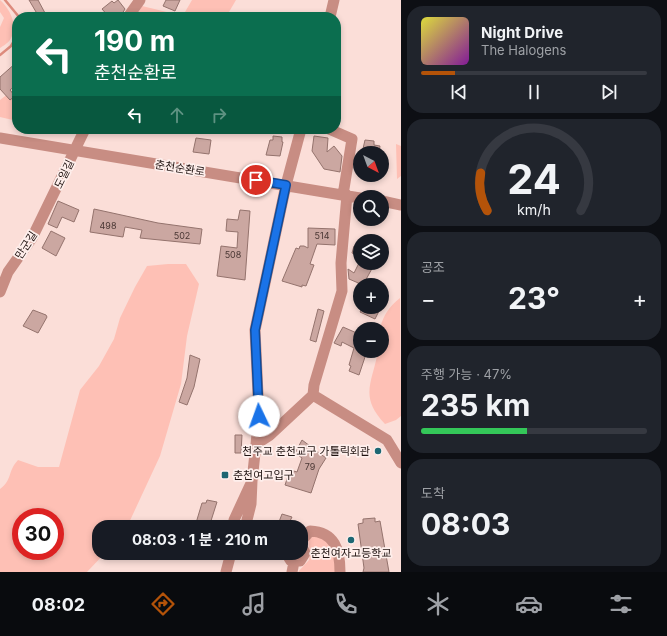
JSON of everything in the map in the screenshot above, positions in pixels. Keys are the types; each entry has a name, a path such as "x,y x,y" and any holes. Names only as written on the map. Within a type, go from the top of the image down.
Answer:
{"street":[{"path":"132,12 140,0"},
{"path":"331,12 334,0"},
{"name":"도일길","path":"42,219 83,134"},
{"path":"248,520 251,504 259,416 255,330 286,185 300,134"},
{"path":"256,444 270,436 313,395 314,385 342,291 341,263 345,195 352,139 340,134"},
{"name":"춘천순환로","path":"0,138 75,152 353,197"},
{"path":"389,202 401,205"},
{"name":"만군길","path":"0,292 8,272 32,238 42,219"},
{"path":"313,395 387,440 401,463"},
{"path":"233,520 252,481"},
{"path":"308,533 310,531 319,531 327,535 335,544 340,558 340,572"},
{"path":"226,572 229,560"},
{"path":"293,567 301,560"}],"shaded area":[{"path":"0,0 7,8 12,18 12,37 0,48 0,27 4,18 0,12"},
{"path":"192,0 236,0 229,12 185,12"},
{"path":"142,6 167,12 139,12"},
{"path":"12,91 12,120 0,117 0,100"},
{"path":"396,144 401,146 401,176 397,179"},
{"path":"168,264 186,264 199,284 187,336 181,384 160,456 130,520 92,520 92,560 98,560 87,572 0,572 0,489 9,479 12,468 18,460 38,467 59,467 80,390 99,366 114,339 120,318 147,266"},
{"path":"400,298 401,416 396,420 385,424 372,405 370,389 376,358 389,358 389,322 382,322 386,314 389,314 389,309"},
{"path":"319,535 331,545 337,572 298,572 309,560 309,538"}],"building":[{"path":"29,0 38,0 44,12 36,12"},
{"path":"118,0 125,9 123,12 105,12 102,9 112,1 114,3"},
{"path":"166,0 180,0 175,11 163,6"},
{"path":"12,66 12,88 10,90 12,92 12,98 10,100 0,89 0,77"},
{"path":"273,136 282,137 283,142 280,156 266,155 270,140 273,140"},
{"path":"314,136 328,138 327,152 334,146 342,156 340,172 324,169 312,151"},
{"path":"196,138 211,140 209,154 193,152"},
{"path":"365,140 374,141 374,145 380,146 364,146"},
{"path":"58,201 79,210 74,222 62,217 57,228 48,224"},
{"path":"94,209 158,223 202,229 200,244 140,238 142,230 125,227 123,237 90,232"},
{"path":"240,210 250,211 245,280 217,276 221,246 237,248 238,232 226,231 227,219 238,220"},
{"path":"308,228 335,229 335,245 317,244 310,264 314,265 306,286 302,285 302,287 282,281 296,248 299,249 300,246 304,246 308,248"},
{"path":"51,231 65,238 56,256 42,248"},
{"path":"348,269 354,273 356,270 371,270 367,278 353,278 353,281 349,279"},
{"path":"318,309 324,311 316,342 310,340"},
{"path":"33,310 46,315 47,317 38,333 23,326"},
{"path":"364,314 378,314 375,319"},
{"path":"343,327 353,331 353,348 342,342 341,346 334,343"},
{"path":"353,351 353,358 365,358 359,375 349,371 351,366 349,365"},
{"path":"190,355 200,359 194,387 187,405 179,402 187,378"},
{"path":"235,435 242,435 241,453 235,453"},
{"path":"302,440 326,458 319,469 311,493 285,485 290,470 297,472 302,458 295,453"},
{"path":"207,500 217,502 211,520 197,520 202,503 206,503"},
{"path":"282,514 292,517 290,520 280,520"},
{"path":"375,518 375,522 380,521 389,572 363,572 364,568 358,524 363,523 363,519"}],"waterway":[{"path":"5,0 15,12"},
{"path":"0,55 12,44"}],"place":[{"name":"천주교 춘천교구 가톨릭회관","path":"378,451"},
{"name":"춘천여고입구","path":"225,475"},
{"name":"춘천여자고등학교","path":"351,540"}],"route":[{"path":"256,180 286,185 255,330 259,416"}]}
